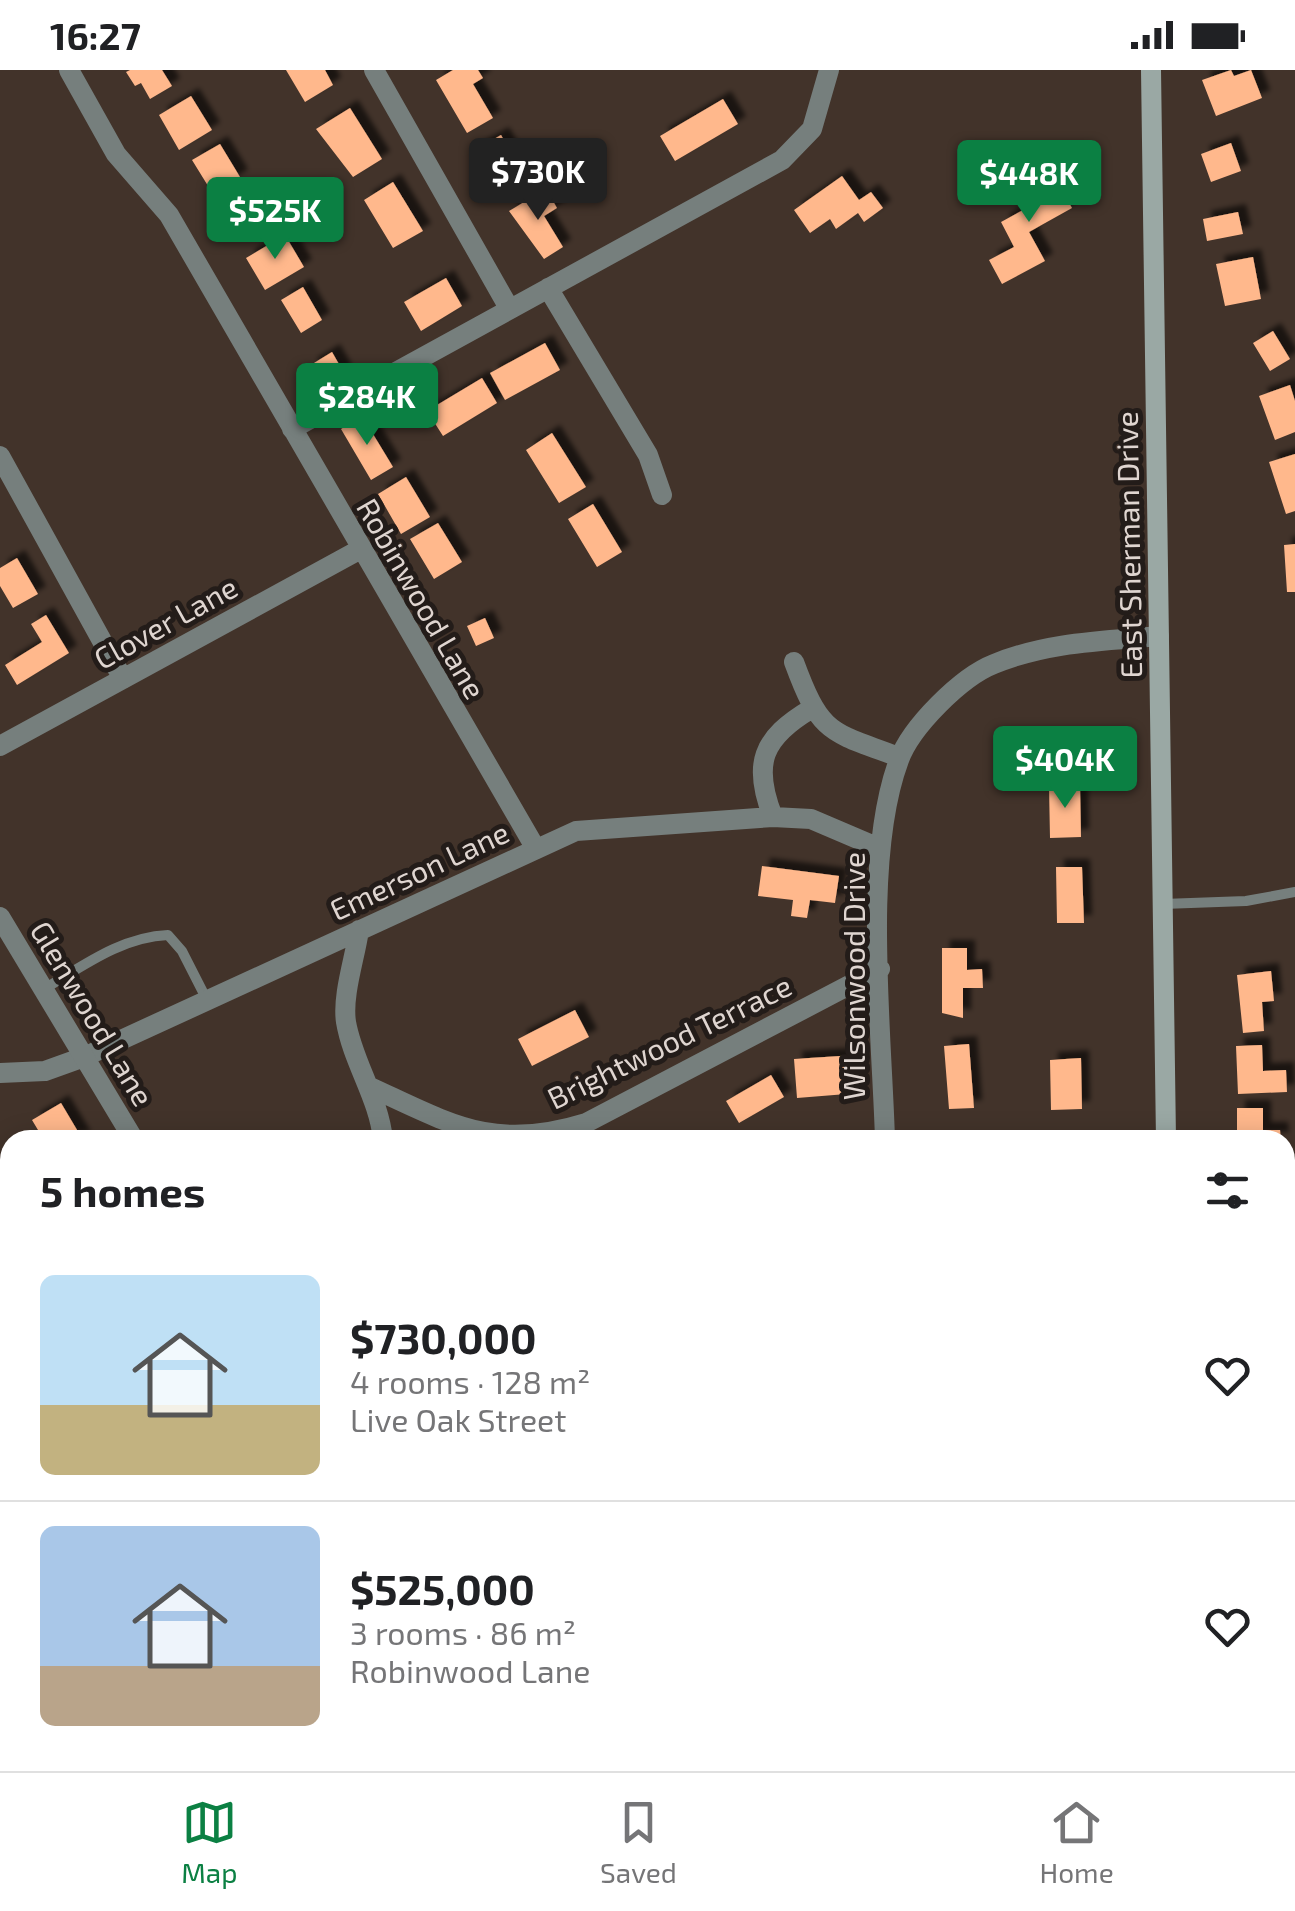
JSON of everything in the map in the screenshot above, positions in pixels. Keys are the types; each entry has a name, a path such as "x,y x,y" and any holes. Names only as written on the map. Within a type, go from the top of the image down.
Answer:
{"main road":[{"name":"East Sherman Drive","path":"1152,70 1166,1130"}],"street":[{"name":"Robinwood Lane","path":"69,70 116,154 169,215 536,849"},
{"path":"374,70 509,308"},
{"path":"292,429 782,160 812,129 829,70"},
{"path":"548,288 648,455 662,495"},
{"path":"0,456 123,679"},
{"name":"Clover Lane","path":"0,746 360,550"},
{"name":"Wilsonwood Drive","path":"885,1130 879,848 899,757 940,701 990,665 1048,646 1159,636"},
{"path":"794,662 811,709 831,732 899,757"},
{"path":"773,818 761,771 766,748 790,722 811,709"},
{"name":"Emerson Lane","path":"0,1073 45,1071 84,1057 554,838 598,827 811,819 879,848"},
{"name":"Glenwood Lane","path":"0,917 128,1130"},
{"path":"359,930 345,1018 380,1130"},
{"name":"Brightwood Terrace","path":"561,1130 586,1122 880,968"},
{"name":"Brightwood Terrace","path":"368,1086 463,1130"}],"lane":[{"path":"1163,904 1246,901 1295,892"},
{"path":"44,989 120,945 143,936 168,935 182,950 207,1000"}],"building":[{"path":"162,70 172,86 150,99 141,83 135,86 126,72"},
{"path":"286,70 325,70 333,85 305,102"},
{"path":"453,70 478,70 483,78 473,84 493,118 467,133 436,80"},
{"path":"1231,70 1234,76 1251,70 1262,98 1216,116 1202,80"},
{"path":"191,96 212,130 179,150 159,115"},
{"path":"723,99 738,124 675,161 660,136"},
{"path":"350,108 382,159 353,177 316,129"},
{"path":"501,135 530,186 510,197 496,185 475,150"},
{"path":"1231,143 1241,171 1211,182 1201,154"},
{"path":"220,144 240,177 213,194 192,160"},
{"path":"1051,170 1072,208 1029,232 1045,261 1002,284 989,260 1014,247 1001,222 1023,210 1012,190"},
{"path":"842,176 859,200 871,192 883,208 864,222 858,213 836,229 830,219 810,233 794,210"},
{"path":"393,182 423,231 393,248 364,200"},
{"path":"546,189 557,208 544,216 563,247 544,259 509,211"},
{"path":"243,192 263,226 241,240 220,206"},
{"path":"1238,212 1243,234 1207,241 1203,219"},
{"path":"285,235 304,267 265,290 246,258"},
{"path":"1253,257 1261,299 1225,306 1216,264"},
{"path":"446,278 462,306 421,331 404,302"},
{"path":"303,287 322,320 301,333 281,300"},
{"path":"1273,331 1290,359 1270,371 1253,343"},
{"path":"545,343 560,370 505,400 490,373"},
{"path":"332,352 344,373 321,387 309,366"},
{"path":"482,378 497,403 443,436 427,411"},
{"path":"1290,385 1295,401 1295,432 1275,440 1259,396"},
{"path":"362,416 393,467 371,480 341,429"},
{"path":"552,433 586,487 559,503 526,450"},
{"path":"1295,454 1295,511 1286,514 1269,462"},
{"path":"406,477 430,517 401,534 378,494"},
{"path":"593,504 622,552 597,567 568,519"},
{"path":"438,523 462,562 434,579 410,539"},
{"path":"1295,544 1295,592 1287,592 1284,545"},
{"path":"17,558 38,594 13,608 0,586 0,568"},
{"path":"46,615 69,653 17,685 5,665 42,642 31,624"},
{"path":"485,618 494,638 476,646 467,626"},
{"path":"1080,785 1081,837 1050,838 1049,786"},
{"path":"762,866 839,876 835,903 810,900 807,918 791,916 793,900 758,896"},
{"path":"1056,867 1082,867 1084,923 1057,923"},
{"path":"942,948 967,948 967,970 982,969 983,988 963,988 963,1018 942,1013"},
{"path":"1271,971 1274,1001 1262,1002 1264,1031 1243,1033 1237,975"},
{"path":"575,1010 589,1037 532,1066 518,1039"},
{"path":"969,1044 974,1108 949,1109 944,1046"},
{"path":"1262,1045 1263,1071 1286,1070 1287,1092 1238,1094 1236,1046"},
{"path":"856,1055 859,1093 797,1098 794,1059"},
{"path":"1081,1058 1082,1109 1051,1110 1050,1060"},
{"path":"771,1075 784,1097 739,1123 726,1101"},
{"path":"61,1103 77,1130 38,1130 32,1120"},
{"path":"1237,1108 1263,1108 1263,1130 1237,1130"}]}
